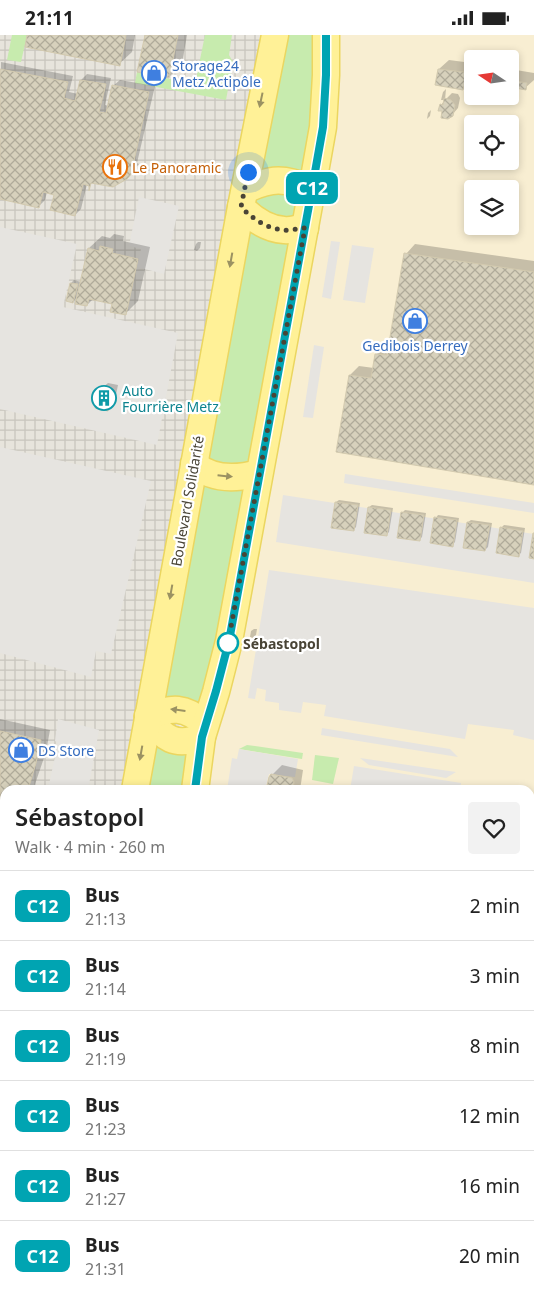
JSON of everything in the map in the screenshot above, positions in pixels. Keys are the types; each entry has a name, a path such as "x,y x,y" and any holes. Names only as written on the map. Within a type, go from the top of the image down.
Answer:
{"main road":[{"name":"Boulevard Solidarité","path":"136,785 243,199 275,35"},
{"path":"196,785 204,730 229,641 323,127 326,35"},
{"path":"305,228 284,230 264,225 252,218 243,199 273,179 290,180 312,189"},
{"path":"194,464 201,471 221,477 242,477 259,473"},
{"path":"148,716 173,709 193,714 204,730"}],"shaded area":[{"path":"0,35 270,35 172,785 0,785"},
{"path":"288,35 534,35 534,785 176,785"},
{"path":"139,197 179,206 164,274 137,267 141,249 129,246"},
{"name":"Auto Fourrière Metz","path":"0,227 77,244 63,307 178,333 157,445 0,409"},
{"path":"331,241 340,242 331,299 322,297"},
{"path":"352,245 374,248 365,303 343,300"},
{"path":"314,345 324,347 313,418 303,417"},
{"path":"0,447 151,481 111,654 96,651 91,677 0,653"},
{"path":"345,474 534,503 534,513 344,483"},
{"path":"283,495 534,534 534,583 276,542"},
{"path":"269,570 534,608 534,740 513,735 514,730 468,724 465,739 324,716 326,705 303,702 301,713 279,710 279,703 265,701 266,690 257,688 255,699 248,698"},
{"path":"58,719 99,730 89,785 49,785 58,743 55,741"},
{"path":"322,728 450,749 458,757 321,735"},
{"path":"239,749 298,759 295,777 269,774 266,785 228,785 232,758 237,759"},
{"path":"360,758 456,772 446,778 369,765"},
{"path":"354,766 461,783 461,785 351,785"}],"green space":[{"path":"12,35 27,35 21,62 7,60"},
{"path":"205,35 232,35 229,55 233,62 226,100 135,83 137,72 195,84"},
{"path":"283,35 316,35 307,172 260,177"},
{"path":"278,190 293,194 298,203 291,218 280,218 270,215 255,202 256,198"},
{"path":"245,228 294,243 255,454 238,469 217,464 210,459 207,441"},
{"path":"238,484 249,489 205,707 186,698 160,698 199,486"},
{"path":"153,737 194,750 190,785 145,785"},
{"path":"247,745 303,753 302,759 239,749"},
{"path":"315,755 339,758 333,784 312,780"}],"building":[{"path":"27,35 126,35 120,66 25,47"},
{"path":"145,35 178,35 169,78 137,72"},
{"path":"0,69 68,82 64,98 75,101 80,80 106,84 99,112 106,113 112,85 149,92 132,170 134,171 127,179 113,187 91,183 89,191 89,186 83,184 75,216 50,210 54,195 43,192 39,208 0,199"},
{"path":"438,69 464,72 463,90 435,85"},
{"path":"519,82 527,83 526,90 519,89"},
{"path":"444,98 451,100 455,105 453,116 448,119 441,118 442,111 438,111 440,104 443,105"},
{"path":"100,246 113,249 112,253 138,259 126,315 110,312 112,304 89,299 87,306 75,304 88,248 99,251"},
{"path":"404,253 534,272 534,485 336,452 349,375 371,378 375,354 387,355"},
{"path":"70,283 78,284 73,303 66,301"},
{"name":"Auto Fourrière Metz","path":"100,389 112,391 108,411 95,408"},
{"path":"335,502 358,505 354,531 331,528"},
{"path":"368,507 391,510 387,536 364,533"},
{"path":"401,512 424,515 420,541 397,538"},
{"path":"434,517 457,520 453,547 430,543"},
{"path":"467,522 490,525 485,551 463,548"},
{"path":"500,527 523,531 519,557 496,553"},
{"path":"534,533 534,559 529,558"},
{"path":"0,731 41,740 29,785 0,785"},
{"path":"271,774 292,778 294,785 267,785"}],"bus line":[{"name":"C12","path":"196,785 205,724 229,641 323,127 326,35"}],"place":[{"name":"Storage24 Metz Actipôle","path":"154,73"},
{"name":"Le Panoramic","path":"115,167"},
{"name":"Gedibois Derrey","path":"415,321"},
{"name":"Auto Fourrière Metz","path":"104,398"},
{"name":"Sébastopol","path":"228,643"},
{"name":"DS Store","path":"21,750"}],"route":[{"path":"228,643 305,228 284,230 264,225 252,218 241,207 248,172"}]}
